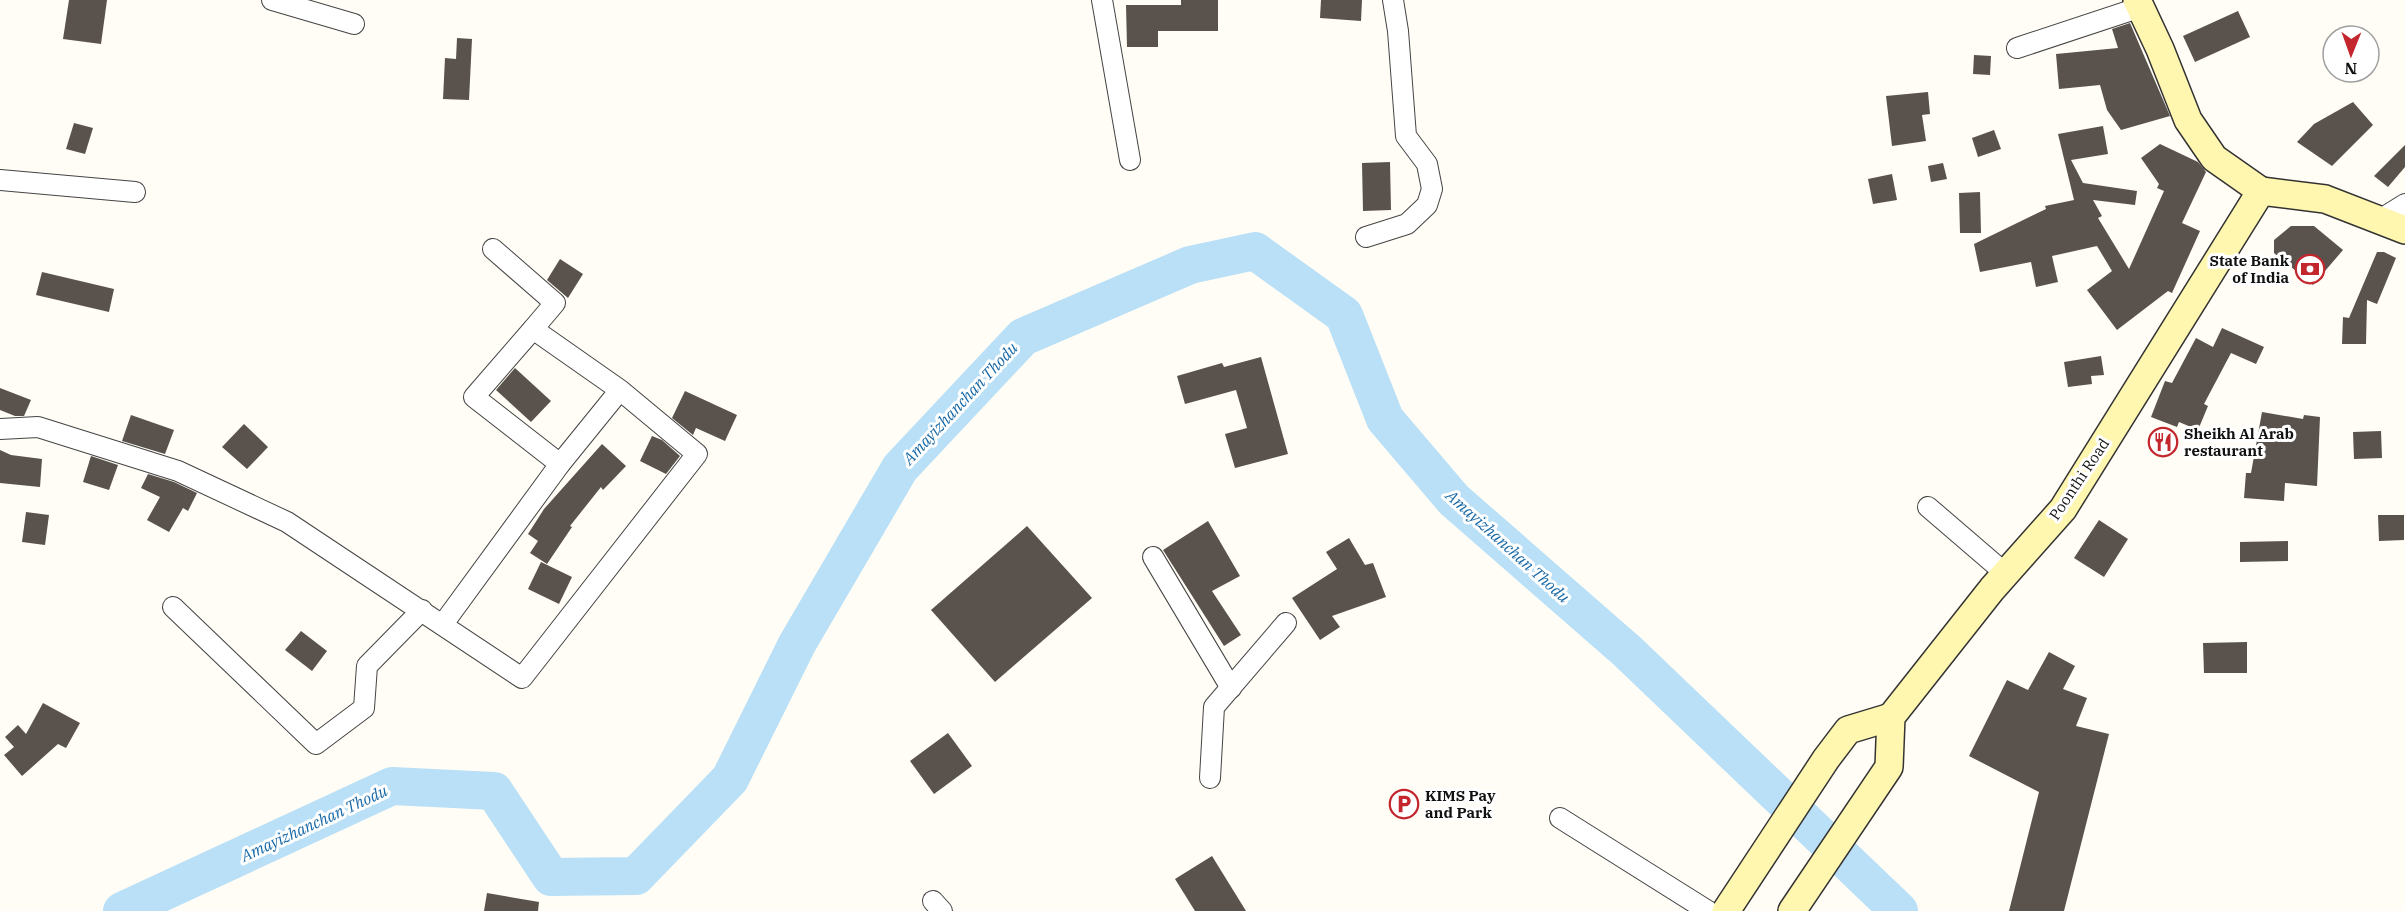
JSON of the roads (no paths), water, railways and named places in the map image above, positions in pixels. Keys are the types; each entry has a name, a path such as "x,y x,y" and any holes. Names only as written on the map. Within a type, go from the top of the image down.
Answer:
{"main road":[{"path":"2139,4 2160,49 2188,120 2214,158 2261,191 2325,199 2393,224"},
{"name":"Poonthi Road","path":"1891,717 1992,589 2063,509 2261,191"},
{"path":"1731,904 1826,759 1848,730 1891,717 1889,767 1792,911"}],"street":[{"path":"272,0 354,24"},
{"path":"1102,0 1130,160"},
{"path":"1366,237 1407,224 1427,205 1432,189 1427,164 1406,136 1398,31 1393,0"},
{"path":"2017,48 2139,4"},
{"path":"0,180 135,192"},
{"path":"2393,224 2405,204"},
{"path":"493,249 555,303 474,396 560,464"},
{"path":"0,429 38,427 178,471 287,522 522,678 698,454 620,390 533,329"},
{"path":"443,624 560,464 620,390"},
{"path":"1928,507 2006,574"},
{"path":"1153,557 1231,688"},
{"path":"172,608 316,744 364,708 367,666 422,610"},
{"path":"1210,778 1214,707 1286,623"},
{"path":"1560,818 1708,911"}],"waterway":[{"name":"Amayizhanchan Thodu","path":"122,911 392,786 494,791 551,877 636,876 730,779 797,644 900,468 1023,337 1190,265 1255,251 1344,315 1385,419 1454,500 1627,651 1899,911"}],"place":[{"name":"State Bank of India","path":"2310,269"},
{"name":"Sheikh Al Arab restaurant","path":"2163,442"},
{"name":"KIMS Pay and Park","path":"1404,804"}]}
